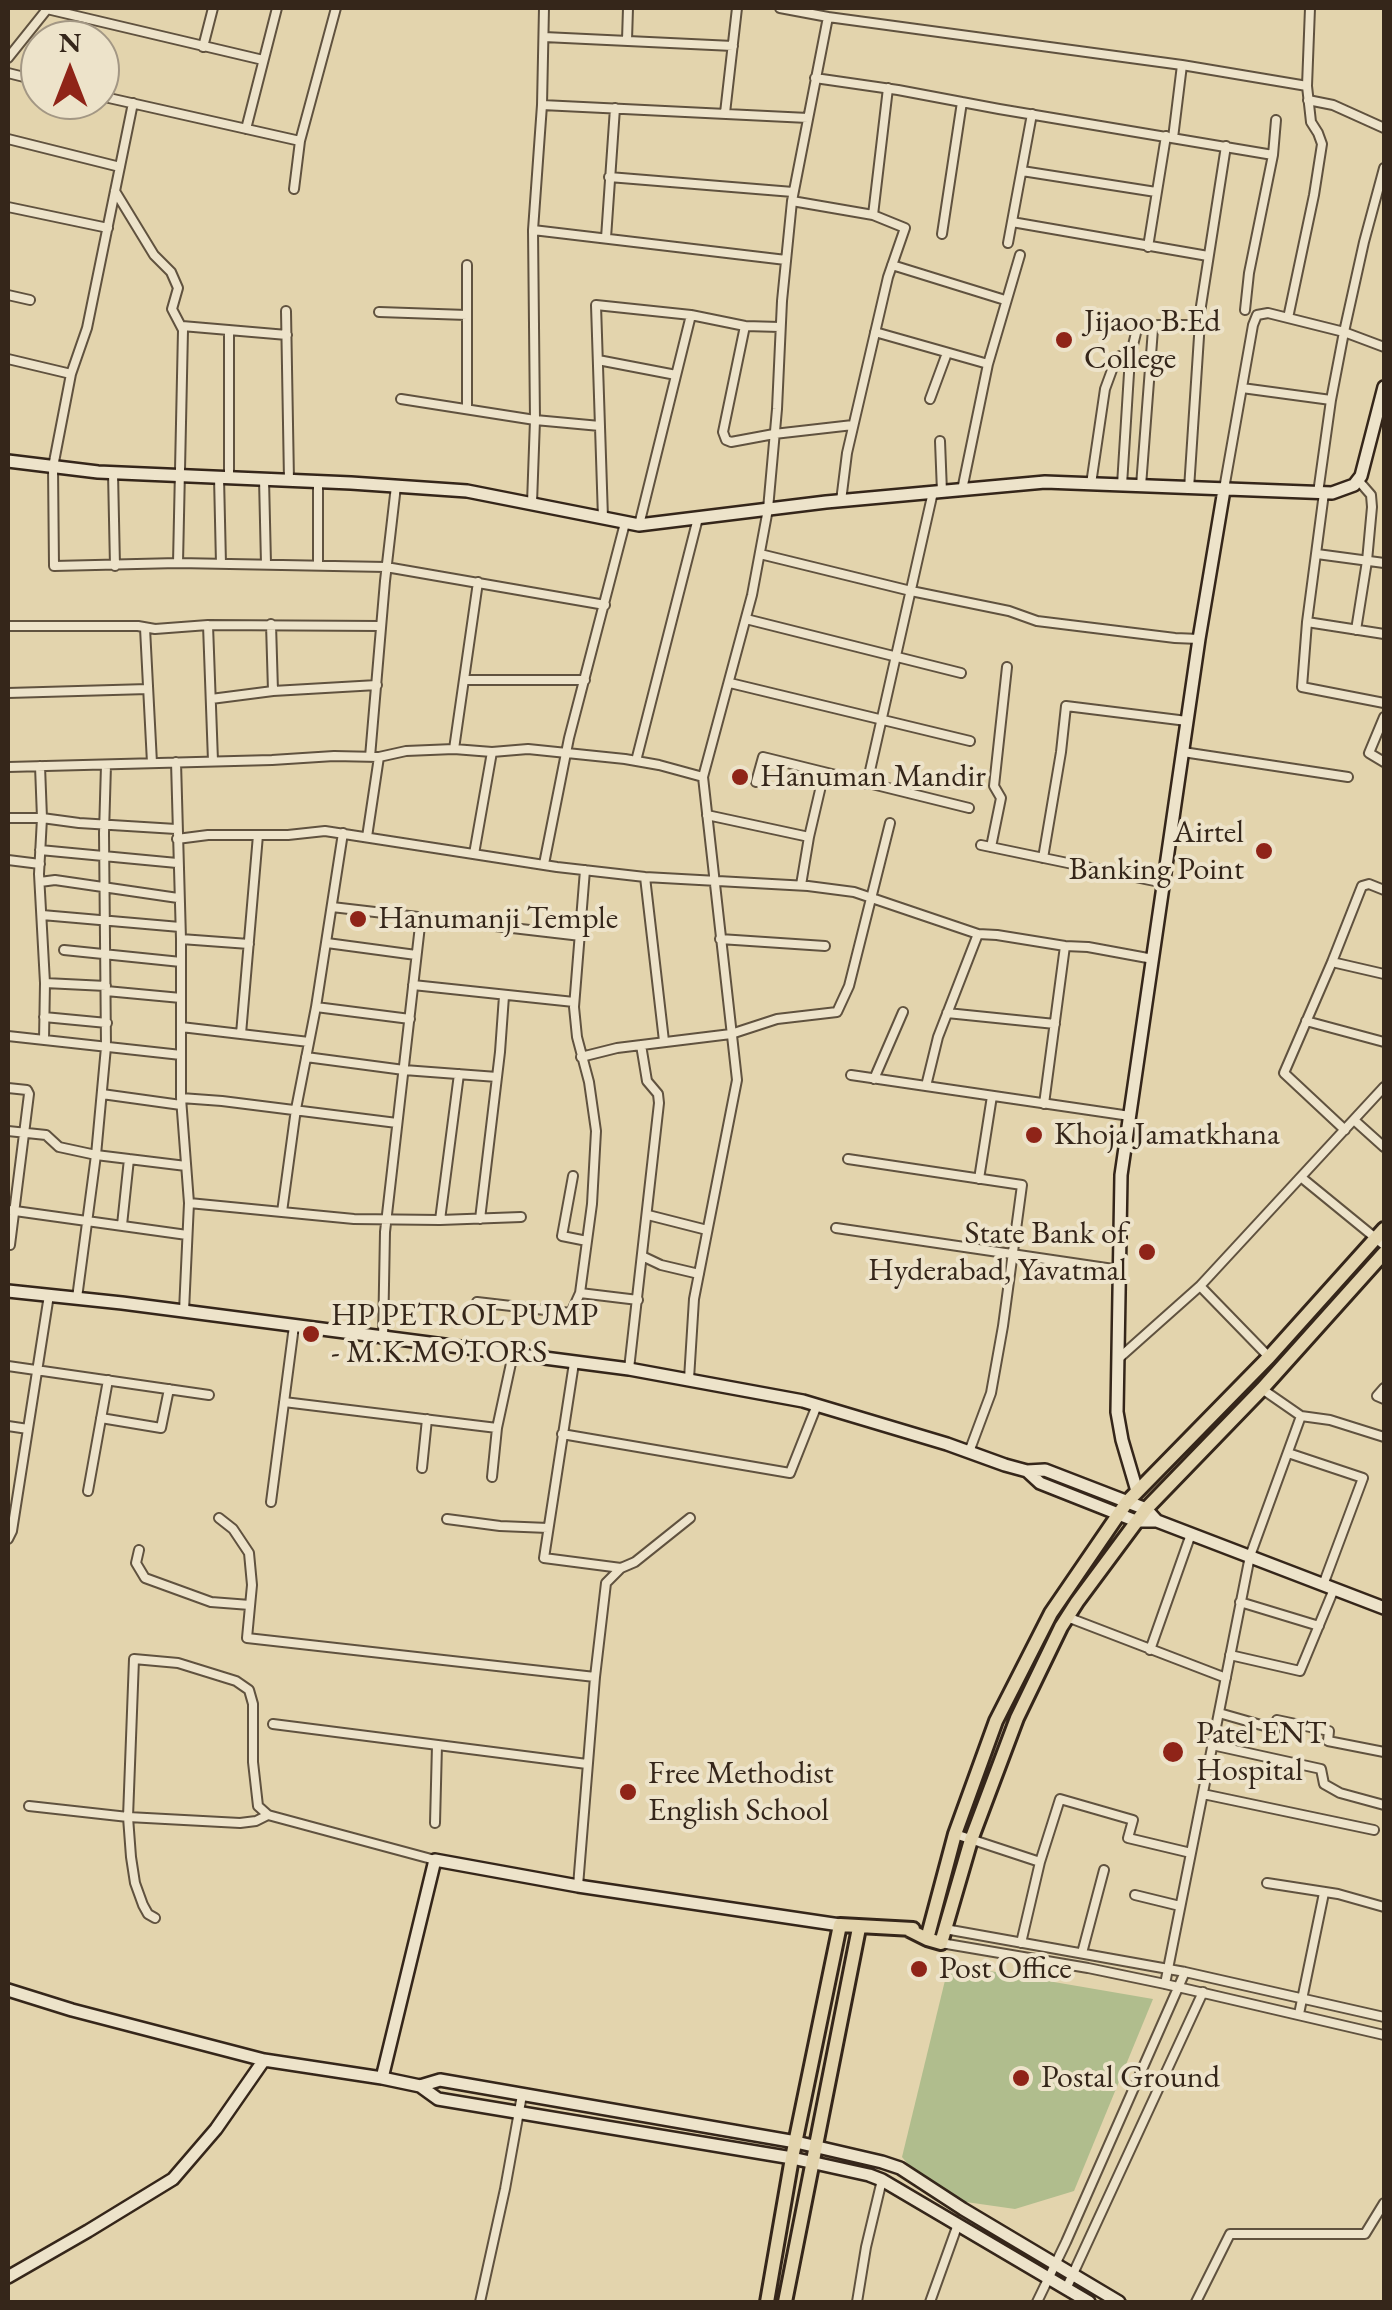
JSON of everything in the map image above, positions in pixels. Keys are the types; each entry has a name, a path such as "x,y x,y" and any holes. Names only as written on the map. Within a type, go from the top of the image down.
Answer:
{"main road":[{"path":"936,1934 954,1834 996,1721 1051,1613 1132,1496 1382,1237"},
{"path":"936,1934 1016,1718 1067,1617 1141,1515 1262,1389 1384,1253"},
{"path":"767,2302 840,1926 936,1934"},
{"path":"785,2302 860,1928"}],"street":[{"path":"8,58 48,8 263,60"},
{"path":"203,47 213,8"},
{"path":"246,129 277,8"},
{"path":"294,189 300,141 336,8"},
{"path":"532,504 533,230 544,8"},
{"path":"627,40 628,8"},
{"path":"726,114 738,8"},
{"path":"780,8 1307,86"},
{"path":"1288,318 1321,157 1320,138 1310,122 1308,100 1310,8"},
{"path":"690,1379 694,1299 737,1080 703,777 746,619 768,509 793,196 828,17"},
{"path":"544,37 733,46"},
{"path":"1148,247 1182,66"},
{"path":"814,78 1274,154"},
{"path":"873,216 888,88"},
{"path":"120,100 300,141"},
{"path":"1308,100 1334,105 1384,128"},
{"path":"942,234 962,102"},
{"path":"133,103 88,328 71,374 54,466 54,566 178,563 386,567 605,605"},
{"path":"542,104 808,118"},
{"path":"606,238 615,108"},
{"path":"1008,243 1032,114"},
{"path":"1245,310 1274,154 1276,120"},
{"path":"8,139 120,168"},
{"path":"1188,488 1201,306 1226,146"},
{"path":"1384,168 1364,242 1331,400 1302,686 1384,703"},
{"path":"1022,171 1156,192"},
{"path":"609,177 793,196 905,228 875,332 847,453 841,500"},
{"path":"115,191 178,288 172,309 182,326 178,563"},
{"path":"8,207 108,228"},
{"path":"1012,222 1208,256"},
{"path":"533,230 786,260"},
{"path":"962,490 988,364 1020,255"},
{"path":"467,265 467,409"},
{"path":"892,265 1005,300"},
{"path":"8,295 30,300"},
{"path":"602,518 596,305 691,315 745,326 780,327"},
{"path":"286,310 289,480"},
{"path":"379,312 467,315"},
{"path":"1141,1515 1132,1496 1118,1412 1121,1174 1199,639 1254,318 1268,314 1288,318 1344,332 1384,348"},
{"path":"639,525 691,315"},
{"path":"182,326 287,335"},
{"path":"745,326 723,437 732,442 854,425"},
{"path":"1141,486 1154,326"},
{"path":"1122,486 1130,358 1137,330 1200,326"},
{"path":"221,564 229,330"},
{"path":"875,332 988,364"},
{"path":"930,399 947,353"},
{"path":"1091,484 1105,390 1116,358 1130,358"},
{"path":"8,359 71,374"},
{"path":"598,360 676,375"},
{"path":"8,461 113,473 467,491 639,525 841,500 1044,482 1321,493 1343,490 1358,480 1384,387"},
{"path":"1242,388 1331,400"},
{"path":"400,399 600,426"},
{"path":"867,784 938,492 940,441"},
{"path":"113,473 115,566"},
{"path":"264,480 266,564"},
{"path":"1356,630 1372,501 1358,480"},
{"path":"318,482 318,565"},
{"path":"367,837 386,567 396,486"},
{"path":"636,761 698,518"},
{"path":"544,864 566,752 624,523"},
{"path":"760,554 1009,611 1037,621 1199,639"},
{"path":"1317,554 1384,563"},
{"path":"454,749 478,582"},
{"path":"746,619 961,673"},
{"path":"1307,622 1384,634"},
{"path":"271,624 274,692"},
{"path":"208,625 213,761"},
{"path":"8,626 382,626"},
{"path":"145,628 152,764"},
{"path":"1007,668 994,786 1001,798 986,846 1164,883"},
{"path":"464,680 585,680"},
{"path":"730,683 970,741"},
{"path":"211,699 377,685"},
{"path":"8,693 148,689"},
{"path":"1044,858 1066,706 1187,721"},
{"path":"1384,717 1369,753 1384,762"},
{"path":"8,767 374,757 406,750 528,749 636,761 703,777"},
{"path":"474,854 492,752"},
{"path":"1183,752 1348,777"},
{"path":"756,782 763,758 969,808"},
{"path":"176,762 181,1102 189,1203 184,1311"},
{"path":"77,1298 106,1047 106,764"},
{"path":"40,766 44,1040"},
{"path":"800,886 824,773"},
{"path":"707,816 809,836"},
{"path":"8,818 42,818 208,836 326,831 645,877 854,892 978,934 1154,959"},
{"path":"581,1058 617,1048 730,1034 777,1019 837,1012 849,986 890,823"},
{"path":"282,1212 342,833"},
{"path":"241,1034 258,835"},
{"path":"40,850 177,863"},
{"path":"8,860 40,864"},
{"path":"477,1302 571,1313 580,1294 592,1204 596,1132 574,1002 585,870"},
{"path":"645,877 664,1042"},
{"path":"40,882 55,880 178,898"},
{"path":"1345,1130 1284,1072 1362,886 1370,884 1384,890"},
{"path":"332,907 581,936"},
{"path":"42,914 180,927"},
{"path":"383,1338 387,1220 421,917"},
{"path":"926,1086 938,1037 978,934"},
{"path":"180,939 248,944"},
{"path":"720,939 825,946"},
{"path":"326,943 416,956"},
{"path":"1044,1104 1065,946"},
{"path":"64,950 180,962"},
{"path":"1332,962 1384,974"},
{"path":"45,983 180,998"},
{"path":"414,984 574,1002"},
{"path":"480,1218 504,996"},
{"path":"316,1008 410,1019"},
{"path":"874,1079 903,1012"},
{"path":"948,1013 1054,1024"},
{"path":"44,1017 107,1023"},
{"path":"1306,1021 1384,1042"},
{"path":"180,1027 309,1042"},
{"path":"8,1036 181,1055"},
{"path":"629,1370 659,1103 658,1094 647,1082 641,1045"},
{"path":"306,1057 497,1077"},
{"path":"440,1220 460,1074"},
{"path":"850,1076 1130,1116"},
{"path":"1118,1359 1200,1286 1384,1087"},
{"path":"8,1088 29,1092 8,1244"},
{"path":"102,1094 397,1122"},
{"path":"979,1178 992,1096"},
{"path":"1354,1120 1384,1147"},
{"path":"8,1130 46,1135 59,1148 186,1166"},
{"path":"122,1225 128,1159"},
{"path":"848,1159 1022,1185 991,1393 969,1452"},
{"path":"8,1165 20,1166"},
{"path":"573,1176 562,1236 587,1241"},
{"path":"1302,1178 1382,1237"},
{"path":"189,1203 354,1219 521,1217"},
{"path":"11,1210 187,1235"},
{"path":"648,1215 707,1230"},
{"path":"836,1228 1120,1270"},
{"path":"642,1256 699,1274"},
{"path":"1200,1286 1269,1357"},
{"path":"8,1290 690,1379 818,1405 1027,1471 1045,1470 1132,1496"},
{"path":"580,1294 638,1300"},
{"path":"8,1539 50,1295"},
{"path":"271,1502 294,1326"},
{"path":"492,1478 513,1354"},
{"path":"574,1363 544,1558 621,1568"},
{"path":"8,1366 210,1394"},
{"path":"88,1491 108,1380"},
{"path":"1384,1388 1377,1396 1384,1399"},
{"path":"101,1418 161,1428 169,1389"},
{"path":"1262,1389 1301,1416 1330,1420 1384,1437"},
{"path":"284,1402 498,1428"},
{"path":"562,1434 790,1473 818,1405"},
{"path":"1165,1984 1250,1556 1301,1416"},
{"path":"422,1468 427,1419"},
{"path":"8,1426 28,1429"},
{"path":"1230,1654 1300,1671 1318,1626 1363,1478 1288,1453"},
{"path":"1027,1471 1040,1483 1118,1514 1141,1515 1384,1608"},
{"path":"8,1474 20,1476"},
{"path":"218,1518 233,1529 249,1553 252,1584 247,1638 595,1677"},
{"path":"578,1886 606,1583 690,1518"},
{"path":"447,1519 548,1528"},
{"path":"1150,1650 1191,1534"},
{"path":"139,1550 136,1564 145,1578 211,1602 250,1605"},
{"path":"1240,1602 1318,1626"},
{"path":"1067,1617 1226,1678"},
{"path":"155,1918 148,1914 135,1884 128,1817 134,1659 178,1662 236,1681 249,1690 254,1704 253,1762 258,1806 268,1815 435,1860 840,1926"},
{"path":"1218,1713 1275,1729 1278,1720 1329,1731 1328,1741 1384,1752"},
{"path":"274,1724 587,1764"},
{"path":"435,1823 437,1745"},
{"path":"1212,1745 1321,1770 1324,1784 1340,1793 1384,1805"},
{"path":"1202,1794 1374,1830"},
{"path":"1021,1943 1060,1799 1133,1820 1128,1838 1191,1853"},
{"path":"30,1806 128,1817 240,1823 268,1815"},
{"path":"954,1834 1040,1862"},
{"path":"382,2078 435,1860"},
{"path":"1082,1953 1104,1870"},
{"path":"1267,1883 1338,1894 1384,1908"},
{"path":"1298,2014 1324,1893"},
{"path":"1134,1895 1180,1906"},
{"path":"936,1934 1021,1943 1185,1972 1384,2017"},
{"path":"936,1934 1179,1986 1384,2036"},
{"path":"1037,2302 1185,1972"},
{"path":"1077,2297 1073,2275 1208,1978"},
{"path":"8,1990 264,2060 420,2086 438,2098 792,2158 882,2180 1077,2297"},
{"path":"8,2277 172,2179 216,2129 264,2060"},
{"path":"420,2086 440,2080 796,2142 900,2168 1119,2302"},
{"path":"480,2302 522,2095"},
{"path":"856,2302 882,2180"},
{"path":"1196,2302 1230,2234 1365,2234 1384,2202"},
{"path":"930,2302 958,2224"}],"green space":[{"name":"Postal Ground","path":"949,1964 1153,1999 1074,2191 1015,2209 966,2202 923,2182 902,2157"}],"place":[{"name":"Jijaoo B.Ed College","path":"1064,340"},
{"name":"Hanuman Mandir","path":"740,777"},
{"name":"Airtel Banking Point","path":"1264,851"},
{"name":"Hanumanji Temple","path":"358,919"},
{"name":"Khoja Jamatkhana","path":"1034,1135"},
{"name":"State Bank of Hyderabad, Yavatmal","path":"1147,1252"},
{"name":"HP PETROL PUMP - M.K.MOTORS","path":"311,1334"},
{"name":"Patel ENT Hospital","path":"1173,1752"},
{"name":"Free Methodist English School","path":"628,1792"},
{"name":"Post Office","path":"919,1969"},
{"name":"Postal Ground","path":"1021,2078"}]}
